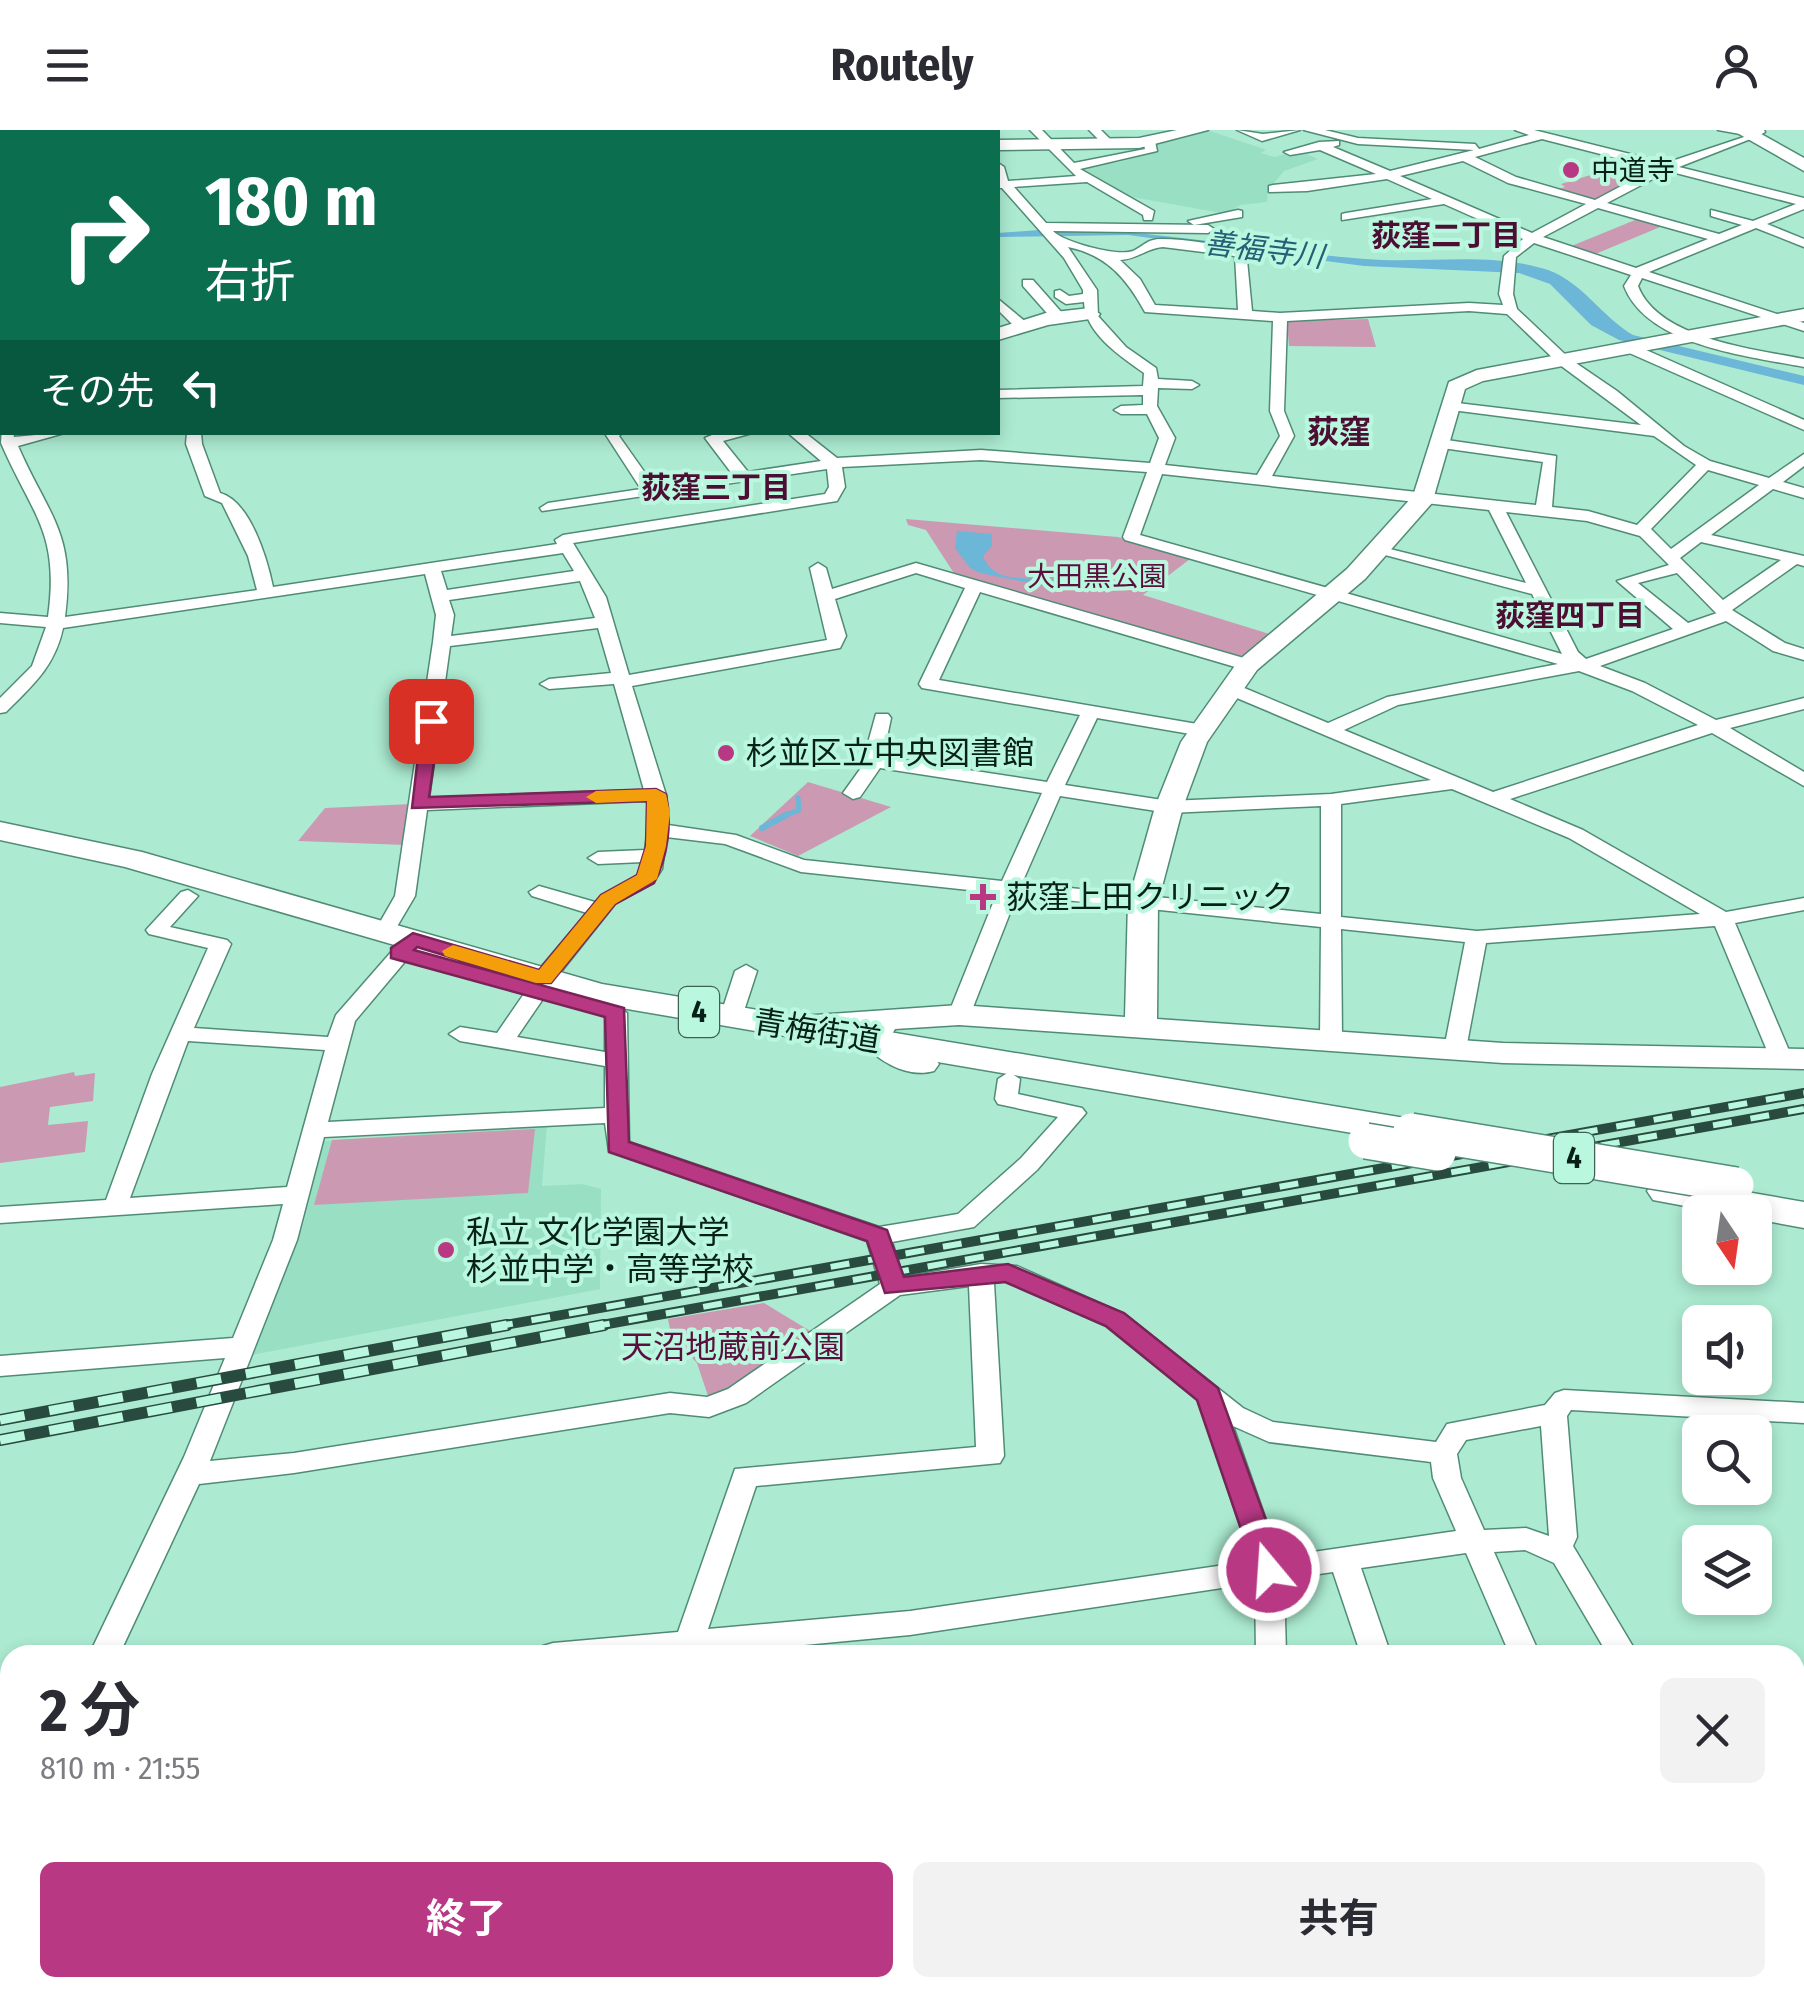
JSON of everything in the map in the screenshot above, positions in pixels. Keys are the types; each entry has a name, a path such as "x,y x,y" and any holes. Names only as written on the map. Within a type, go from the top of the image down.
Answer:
{"main road":[{"path":"1748,131 1804,162"},
{"name":"青梅街道","path":"0,832 132,860 399,941 616,1013 784,1034 901,1042 1009,1079 1804,1215"},
{"name":"青梅街道","path":"0,851 399,941"},
{"name":"青梅街道","path":"540,986 731,1017 784,1034 901,1042 1804,1196"}],"street":[{"path":"1036,130 1086,179 1136,202 1150,214 1148,217"},
{"path":"1000,145 1162,136 1200,130"},
{"path":"1243,130 1262,138 1294,130"},
{"path":"1310,130 1358,140 1488,149"},
{"path":"1388,130 1398,141"},
{"path":"1521,130 1804,203"},
{"path":"1273,189 1306,189 1382,176 1557,130"},
{"path":"1748,131 1662,169 1532,238 1506,267 1512,310 1565,362 1705,464 1804,493"},
{"path":"1071,167 1151,151 1162,136"},
{"path":"1290,152 1358,140"},
{"path":"1320,146 1532,238 1804,327"},
{"path":"1462,156 1512,180 1719,238"},
{"path":"1001,185 1086,179"},
{"path":"1001,185 1019,210 1053,237 1111,257 1135,255 1150,244 1163,242 1241,254 1245,314"},
{"path":"1346,217 1440,200"},
{"path":"1804,203 1640,271 1631,286 1635,300 1655,318 1693,336 1804,363"},
{"path":"1714,213 1804,243"},
{"path":"1120,226 1119,218 1195,222 1238,214"},
{"path":"1053,237 1120,226 1208,229"},
{"path":"1053,237 1090,306 1122,350 1149,368 1151,409 1166,438 1131,536 1329,599 1582,666 1714,726 1804,780"},
{"path":"1111,257 1143,292 1150,309 1280,317 1469,307 1512,310"},
{"path":"1578,268 1604,260"},
{"path":"1028,282 1058,318"},
{"path":"1060,294 1066,300 1090,306"},
{"path":"1000,305 1022,326"},
{"path":"1000,333 1090,306"},
{"path":"1141,1026 1142,902 1168,807 1202,730 1248,664 1329,599 1424,498 1454,389 1468,378 1804,315"},
{"path":"1262,482 1287,436 1278,411 1280,317"},
{"path":"1635,348 1804,426"},
{"path":"1000,394 1192,385"},
{"path":"1449,406 1658,432"},
{"path":"1121,410 1151,409"},
{"path":"0,708 43,663 56,623 58,544 6,435"},
{"path":"194,435 212,496 228,500 261,565 266,592"},
{"path":"611,435 652,492"},
{"path":"732,435 714,438 744,478"},
{"path":"502,1041 608,900 646,879 658,830 656,794 598,597 563,540 832,498 838,487 834,464 798,435"},
{"path":"972,436 982,455"},
{"path":"1440,444 1551,458 1542,511"},
{"path":"548,508 834,464 982,455 1424,498 1499,514 1542,511 1641,530 1725,612 1779,647 1804,655"},
{"path":"1685,630 1625,581 1677,562 1699,537 1804,458"},
{"path":"1641,530 1705,464"},
{"path":"1499,514 1572,655 1582,666"},
{"path":"1699,537 1800,560"},
{"path":"0,618 56,623 433,571 568,548"},
{"path":"1378,551 1538,590"},
{"path":"1332,730 1393,701 1582,666 1685,630 1725,612 1800,560"},
{"path":"549,685 622,680 834,644 837,636 818,568"},
{"path":"828,596 916,568 1248,664"},
{"path":"109,1645 190,1474 285,1240 344,1020 399,941 445,615 433,571"},
{"path":"440,596 584,575"},
{"path":"974,586 928,684 1202,730"},
{"path":"442,642 605,622"},
{"path":"784,1034 901,1042 959,1015 1456,1049 1793,1060 1723,919 1576,834 1231,688"},
{"path":"1494,798 1714,726 1804,703"},
{"path":"959,1015 1008,887 1091,712"},
{"path":"853,793 872,761 882,718"},
{"path":"872,761 1168,807 1331,800 1455,782"},
{"path":"419,804 656,794"},
{"path":"1331,800 1332,1039"},
{"path":"658,830 729,839 802,866 1476,938 1723,919 1804,904"},
{"path":"598,858 654,856"},
{"path":"539,892 600,910"},
{"path":"115,1207 180,1034 220,944 156,930 188,896"},
{"path":"1456,1049 1476,938"},
{"path":"731,1017 746,971"},
{"path":"616,1013 617,1146 878,1236 965,1221 1029,1164 1074,1113 1006,1099 1009,1079"},
{"path":"180,1034 335,1044"},
{"path":"460,1034 616,1061"},
{"path":"313,1130 617,1115"},
{"path":"0,1215 295,1195"},
{"path":"878,1236 894,1287"},
{"path":"190,1474 294,1463 670,1404 709,1407 755,1384 866,1302 894,1287 1008,1272 1115,1320 1234,1414 1283,1436 1443,1453"},
{"path":"687,1645 745,1476 814,1467 990,1456 982,1273"},
{"path":"0,1366 243,1347"},
{"path":"1209,1395 1269,1570 1272,1645"},
{"path":"1521,1645 1446,1478 1443,1453 1457,1431 1553,1414 1564,1400 1804,1413"},
{"path":"1553,1414 1563,1537 1557,1551"},
{"path":"705,1645 910,1623 1343,1558 1526,1538 1564,1555 1617,1645"},
{"path":"1343,1558 1373,1645"}],"shaded area":[{"path":"1207,130 1266,150 1261,153 1274,157 1299,151 1318,159 1284,171 1268,190 1267,202 1240,205 1227,214 1121,195 1075,167 1121,162 1153,152 1155,142"},
{"name":"私立 文化学園大学 杉並中学・高等学校","path":"547,1125 542,1186 582,1184 601,1189 600,1289 252,1355 302,1229 324,1141"}],"green space":[{"path":"1607,170 1635,181 1595,202 1553,191 1565,187 1561,184"},
{"path":"1640,218 1665,225 1593,255 1569,247"},
{"path":"1368,319 1376,347 1289,346 1287,323 1291,321"},
{"name":"大田黒公園","path":"906,519 1118,537 1190,559 1143,595 1273,635 1238,658 957,578 926,530 908,525"},
{"path":"808,782 891,807 798,856 750,836"},
{"path":"412,804 406,845 298,841 325,808"},
{"path":"74,1072 75,1076 95,1073 93,1101 50,1107 48,1125 88,1121 85,1152 0,1163 0,1087"},
{"path":"535,1129 528,1193 314,1205 332,1140"},
{"name":"天沼地蔵前公園","path":"764,1303 815,1334 710,1402 697,1363 671,1335 668,1319"}],"water":[{"name":"善福寺川","path":"1066,228 1365,259 1480,259 1526,264 1548,270 1571,283 1633,335 1804,376 1804,385 1619,340 1591,325 1550,284 1519,273 1364,266 1128,235 1000,237 1000,233"},
{"path":"957,531 992,534 992,546 983,556 999,574 1071,584 1045,586 980,573 970,568 955,548"}],"waterway":[{"path":"786,815 799,810 798,798"},
{"path":"762,828 786,815"},
{"path":"781,817 786,815"}],"railway":[{"path":"494,1327 1804,1093"},
{"path":"591,1327 1804,1109"},
{"path":"0,1420 507,1325"},
{"path":"0,1440 604,1325"}],"slow traffic":[{"path":"453,951 544,978 608,900 646,879 652,870 660,813 656,794 596,797"}],"place":[{"name":"中道寺","path":"1571,170"},
{"name":"杉並区立中央図書館","path":"726,753"},
{"name":"荻窪上田クリニック","path":"983,897"},
{"name":"私立 文化学園大学 杉並中学・高等学校","path":"446,1250"}],"district":[{"name":"荻窪二丁目","path":"1446,236"},
{"name":"荻窪","path":"1339,432"},
{"name":"荻窪三丁目","path":"716,488"},
{"name":"荻窪四丁目","path":"1570,616"}],"route":[{"path":"431,721 419,804 656,794 660,813 656,846 652,870 646,879 608,900 544,978 413,939 399,953 616,1013 617,1146 878,1236 894,1287 1008,1272 1115,1320 1209,1395 1269,1570"}]}
